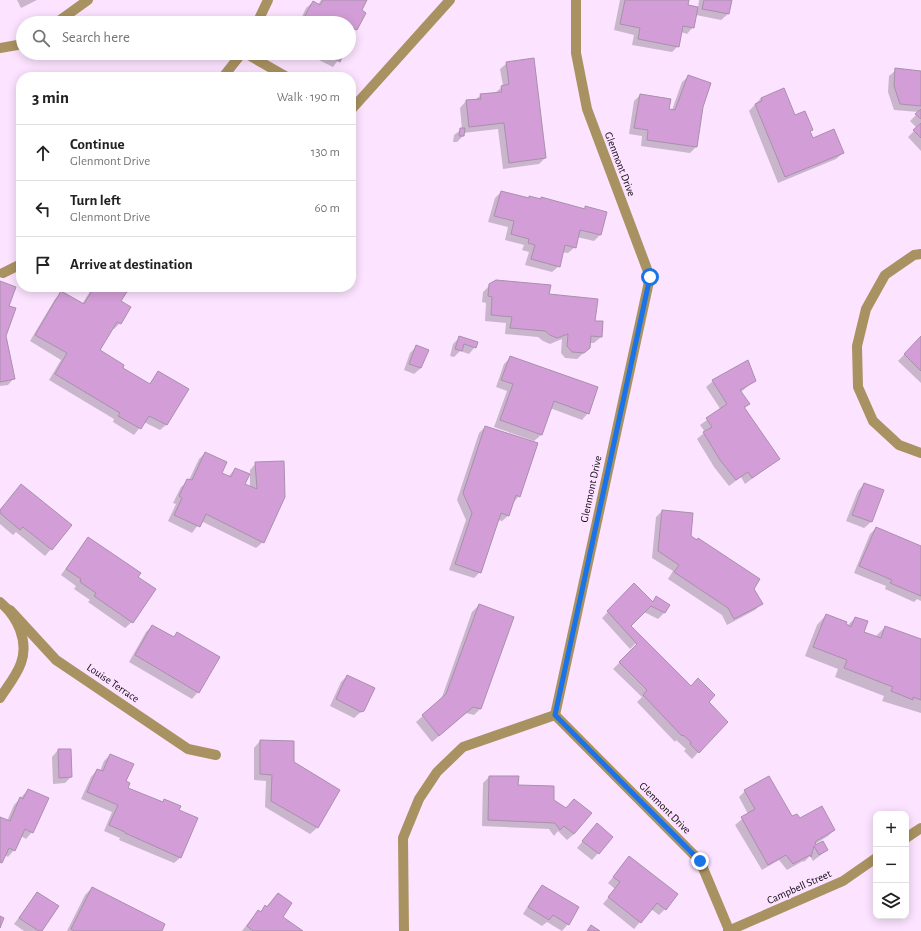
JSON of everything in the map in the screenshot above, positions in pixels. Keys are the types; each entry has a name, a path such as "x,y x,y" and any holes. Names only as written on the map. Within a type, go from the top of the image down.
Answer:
{"street":[{"path":"66,16 88,0"},
{"path":"260,16 268,0"},
{"path":"356,104 450,0"},
{"name":"Glenmont Drive","path":"576,0 576,53 587,109 650,277 555,715 700,861 728,931"},
{"path":"0,48 16,45"},
{"path":"227,72 236,60"},
{"path":"258,60 279,72"},
{"path":"921,254 914,255 885,276 866,309 857,346 858,387 873,421 899,445 921,453"},
{"path":"3,272 16,266"},
{"name":"Louise Terrace","path":"0,602 10,610 56,660 188,749 216,755"},
{"path":"0,698 22,663 24,639 10,610"},
{"path":"404,931 403,838 419,799 437,772 463,747 555,715"},
{"path":"909,836 921,828"},
{"name":"Campbell Street","path":"728,931 843,881 873,860"}],"building":[{"path":"323,0 367,0 362,10 366,13 357,30 356,16 305,16 313,1 320,5"},
{"path":"625,0 689,0 688,5 698,7 694,28 683,26 679,47 638,39 640,28 620,24"},
{"path":"704,0 732,0 729,14 702,9"},
{"path":"534,58 546,158 509,163 504,123 469,127 466,100 481,99 480,94 502,92 501,86 509,84 506,62"},
{"path":"895,68 921,71 921,106 900,104 894,86"},
{"path":"688,75 711,83 703,107 697,147 647,140 648,130 634,128 640,94 671,99 669,109 675,110"},
{"path":"784,88 795,115 805,111 813,130 810,131 813,138 834,129 844,153 785,177 755,104 762,101 761,98"},
{"path":"921,109 921,119 915,114"},
{"path":"921,123 921,138 913,130"},
{"path":"460,128 465,128 464,136 459,136"},
{"path":"501,191 529,198 529,196 541,199 541,197 585,209 585,206 607,212 601,235 580,230 576,248 565,245 560,267 531,259 535,245 528,243 529,239 511,234 514,221 494,216"},
{"path":"496,280 551,285 549,294 598,299 595,321 603,321 602,337 591,336 590,348 584,353 572,352 567,346 568,334 557,338 545,331 510,328 512,317 491,315 492,297 488,296 489,284"},
{"path":"0,281 16,287 9,306 16,308 6,336 15,379 0,382"},
{"path":"60,292 84,304 91,292 127,292 121,301 131,307 121,324 117,322 100,350 124,365 123,368 150,384 158,371 189,389 167,425 149,416 141,429 118,416 120,413 55,374 67,353 35,335"},
{"path":"459,336 478,342 476,348 464,344 462,351 455,349"},
{"path":"921,336 921,371 904,354"},
{"path":"416,345 429,350 421,368 409,364"},
{"path":"510,356 598,387 589,414 554,401 542,435 500,420 513,384 501,380"},
{"path":"748,360 756,381 740,390 750,404 744,407 780,459 752,478 748,472 736,480 720,460 703,432 712,427 706,418 727,404 712,380"},
{"path":"485,426 538,443 520,497 516,495 509,516 501,513 481,573 455,564 472,513 463,493"},
{"path":"205,452 227,462 222,473 231,477 235,468 250,474 245,484 257,489 255,462 284,461 285,497 264,543 206,514 200,527 174,515 182,498 179,496 187,479 192,480"},
{"path":"864,483 884,490 872,522 852,515"},
{"path":"21,484 72,525 52,550 23,527 20,530 0,513 0,510"},
{"path":"662,510 693,513 691,536 697,540 698,538 760,579 754,589 763,604 734,619 728,608 674,572 679,565 658,551"},
{"path":"876,527 921,546 921,596 890,583 892,580 859,566"},
{"path":"88,537 141,573 138,577 156,589 133,623 94,596 96,593 80,582 81,579 66,569"},
{"path":"634,583 653,602 656,596 670,605 665,613 651,606 631,626 691,686 698,678 715,695 709,702 728,722 699,753 690,744 691,742 683,735 682,736 643,695 647,690 619,662 637,644 607,611"},
{"path":"479,604 514,617 481,709 473,707 439,736 422,715 446,694"},
{"path":"826,614 847,622 846,624 851,627 855,617 868,621 864,632 881,638 885,626 921,639 921,700 913,697 913,700 891,691 893,687 844,668 847,660 813,647"},
{"path":"152,625 174,637 177,632 220,657 199,693 135,655"},
{"path":"347,675 375,688 364,711 361,712 336,699"},
{"path":"260,740 294,741 294,762 340,790 318,828 271,801 272,775 260,774"},
{"path":"58,749 71,749 72,777 59,778"},
{"path":"110,754 134,764 126,781 130,783 128,788 163,802 164,799 181,806 179,810 198,818 181,858 109,825 118,805 87,792 97,769 103,771"},
{"path":"489,776 519,776 518,785 554,786 554,800 566,808 574,799 592,813 574,834 564,826 560,830 555,823 488,820"},
{"path":"769,776 792,816 797,814 800,818 822,806 835,830 816,841 815,845 823,841 828,850 819,855 814,846 811,857 810,855 793,864 786,855 768,865 741,817 755,809 744,790"},
{"path":"28,789 49,798 33,833 25,829 15,851 9,848 2,863 0,862 0,817 10,821 20,797 23,799"},
{"path":"597,823 613,837 599,854 582,841"},
{"path":"629,856 678,894 666,910 657,903 641,923 608,897 620,882 613,877"},
{"path":"542,885 579,907 569,925 553,915 549,920 528,907"},
{"path":"92,887 165,924 162,931 74,931 71,929"},
{"path":"37,892 59,906 42,931 39,931 19,918"},
{"path":"278,893 292,903 283,917 303,931 253,931 247,926 258,910 261,912 265,905 267,907"},
{"path":"0,916 4,918 0,928"},
{"path":"591,925 600,931 587,931"}],"route":[{"path":"650,277 555,715 700,861"}]}
